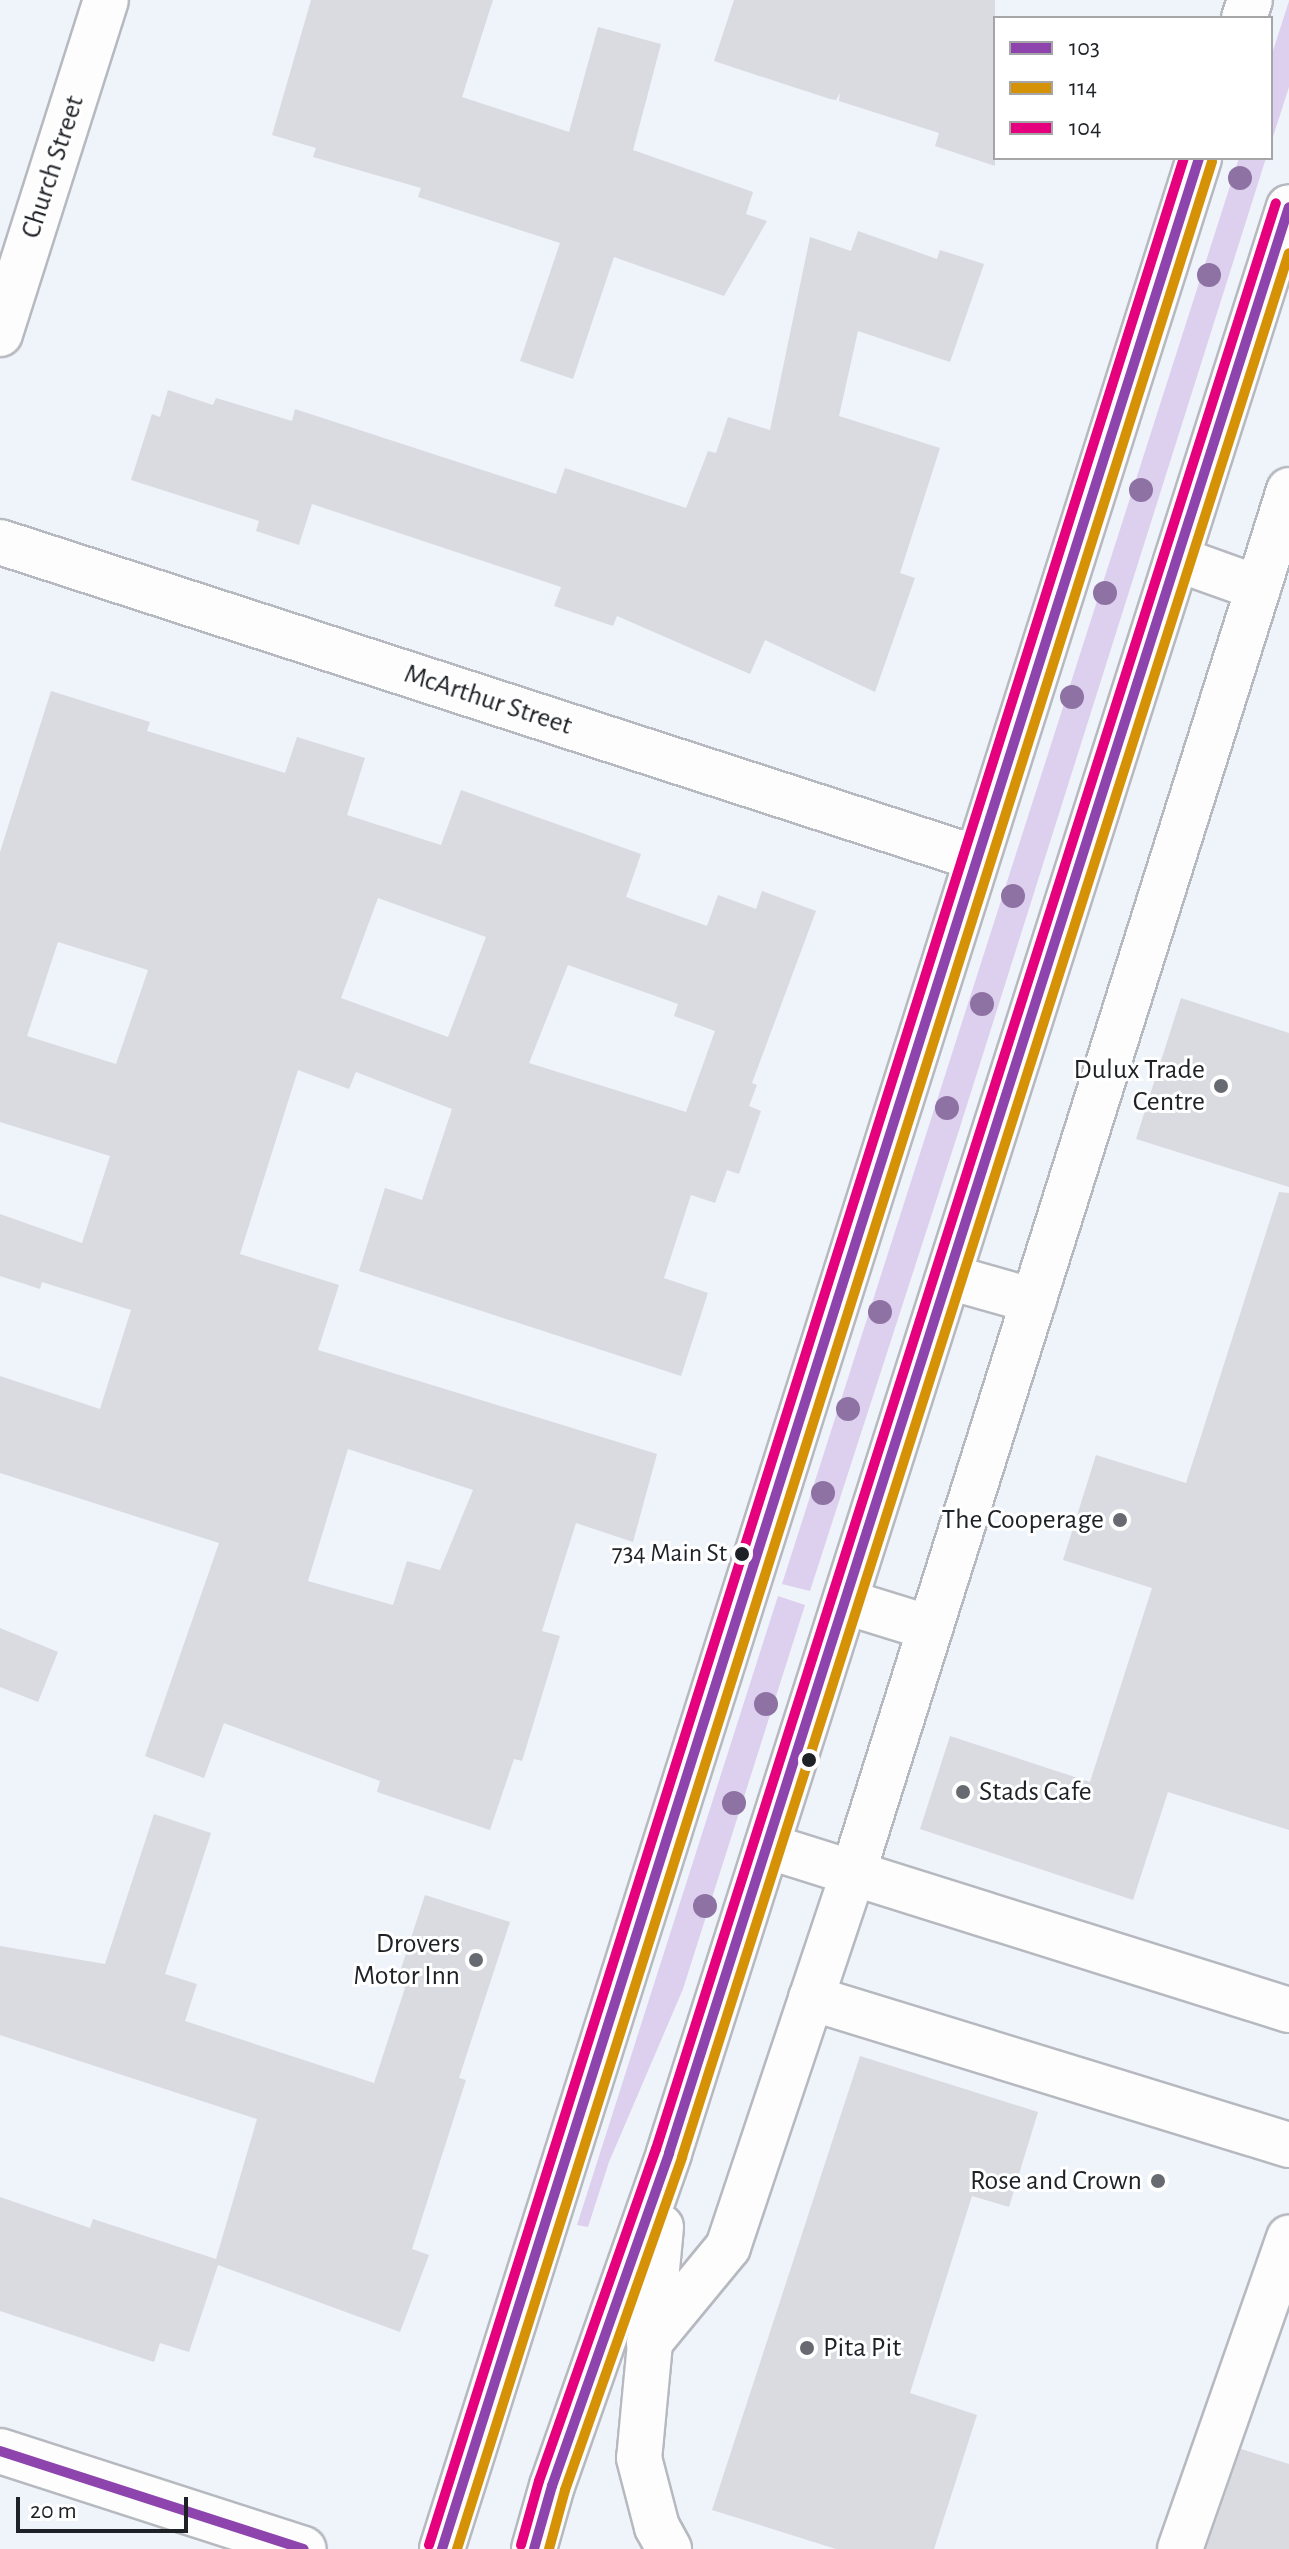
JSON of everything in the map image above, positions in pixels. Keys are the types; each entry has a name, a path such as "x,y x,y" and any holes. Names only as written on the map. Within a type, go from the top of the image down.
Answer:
{"main road":[{"name":"Church Street","path":"0,334 106,0"},
{"path":"442,2549 1198,160"},
{"path":"534,2549 552,2486 669,2153 1289,207"},
{"path":"649,2343 728,2247 853,1873 1289,490"},
{"name":"McArthur Street","path":"0,542 976,858"},
{"path":"1177,559 1258,588"},
{"path":"949,1277 1034,1301"},
{"path":"846,1602 930,1628"},
{"path":"767,1846 1289,2010"},
{"path":"811,1998 1289,2145"},
{"path":"669,2153 639,2458 657,2527 669,2549"},
{"path":"1180,2549 1289,2237"},
{"path":"0,2451 304,2549"}],"shaded area":[{"path":"1289,1 1289,87 1273,137 1273,51"},
{"path":"1238,160 1265,160 810,1591 782,1584"},
{"path":"778,1596 805,1605 683,1989 609,2162 588,2227 577,2225"}],"building":[{"path":"311,0 493,0 462,97 569,132 598,27 661,44 633,150 753,192 746,214 767,221 724,296 614,257 573,379 520,361 560,243 418,197 421,188 313,157 316,148 272,135"},
{"path":"734,0 995,0 995,166 935,146 939,133 839,101 840,93 836,100 830,99 714,61"},
{"path":"858,231 937,259 940,250 984,264 950,362 858,331 839,416 940,448 900,573 915,578 875,692 765,640 750,674 617,616 613,626 554,606 561,587 312,504 299,545 256,531 259,521 131,480 152,414 160,417 168,390 213,405 216,398 292,421 295,409 556,494 565,468 686,508 708,451 716,453 728,417 770,430 810,237 851,251"},
{"path":"51,691 150,722 147,731 285,773 297,737 365,758 347,815 441,845 461,790 641,854 626,897 707,926 718,895 756,909 762,891 816,911 752,1083 757,1085 749,1106 761,1111 739,1174 727,1170 715,1203 691,1195 664,1278 708,1293 681,1376 359,1271 385,1188 422,1200 452,1109 356,1072 349,1089 298,1070 240,1254 339,1285 318,1350 657,1454 633,1542 576,1523 542,1631 560,1636 522,1761 514,1759 490,1830 377,1792 380,1781 224,1723 204,1778 145,1756 219,1543 0,1473 0,1376 100,1409 131,1310 42,1282 40,1289 0,1276 0,1214 82,1243 110,1156 0,1122 0,852","holes":["378,898 486,937 448,1037 341,998","58,942 148,970 116,1064 27,1036","568,965 678,1004 674,1016 715,1031 686,1112 529,1063","348,1449 473,1490 440,1570 407,1561 393,1605 308,1581"]},
{"name":"Dulux Trade Centre","path":"1181,998 1289,1033 1289,1187 1136,1139"},
{"path":"1279,1192 1289,1193 1289,1830 1168,1792 1133,1900 920,1829 950,1736 1090,1782 1152,1588 1063,1560 1096,1455 1186,1483"},
{"path":"0,1628 58,1652 38,1702 0,1687"},
{"path":"154,1814 211,1833 165,1974 197,1984 185,2021 374,2083 405,1988 396,1984 425,1895 510,1922 459,2078 466,2080 412,2249 429,2255 400,2332 218,2265 189,2352 160,2343 154,2362 0,2311 0,2197 90,2228 93,2219 216,2259 257,2119 0,2035 0,1946 105,1964"},
{"path":"860,2056 1038,2112 1009,2207 972,2196 910,2393 977,2415 934,2549 836,2549 712,2510"},
{"path":"1241,2449 1289,2464 1289,2549 1206,2549"}],"transit line":[{"name":"104","path":"429,2545 1183,160"},
{"name":"103","path":"442,2549 1198,160"},
{"name":"114","path":"457,2549 1212,162"},
{"name":"104","path":"521,2545 539,2481 656,2149 1276,203"},
{"name":"103","path":"534,2549 552,2486 669,2153 1289,207"},
{"name":"114","path":"549,2549 565,2490 682,2157 1289,253"},
{"name":"103","path":"0,2451 304,2549"}],"place":[{"name":"Dulux Trade Centre","path":"1221,1086"},
{"name":"The Cooperage","path":"1120,1520"},
{"name":"734 Main St","path":"742,1554"},
{"name":"Stads Cafe","path":"963,1792"},
{"name":"Drovers Motor Inn","path":"476,1960"},
{"name":"Rose and Crown","path":"1158,2181"},
{"name":"Pita Pit","path":"807,2348"}]}
